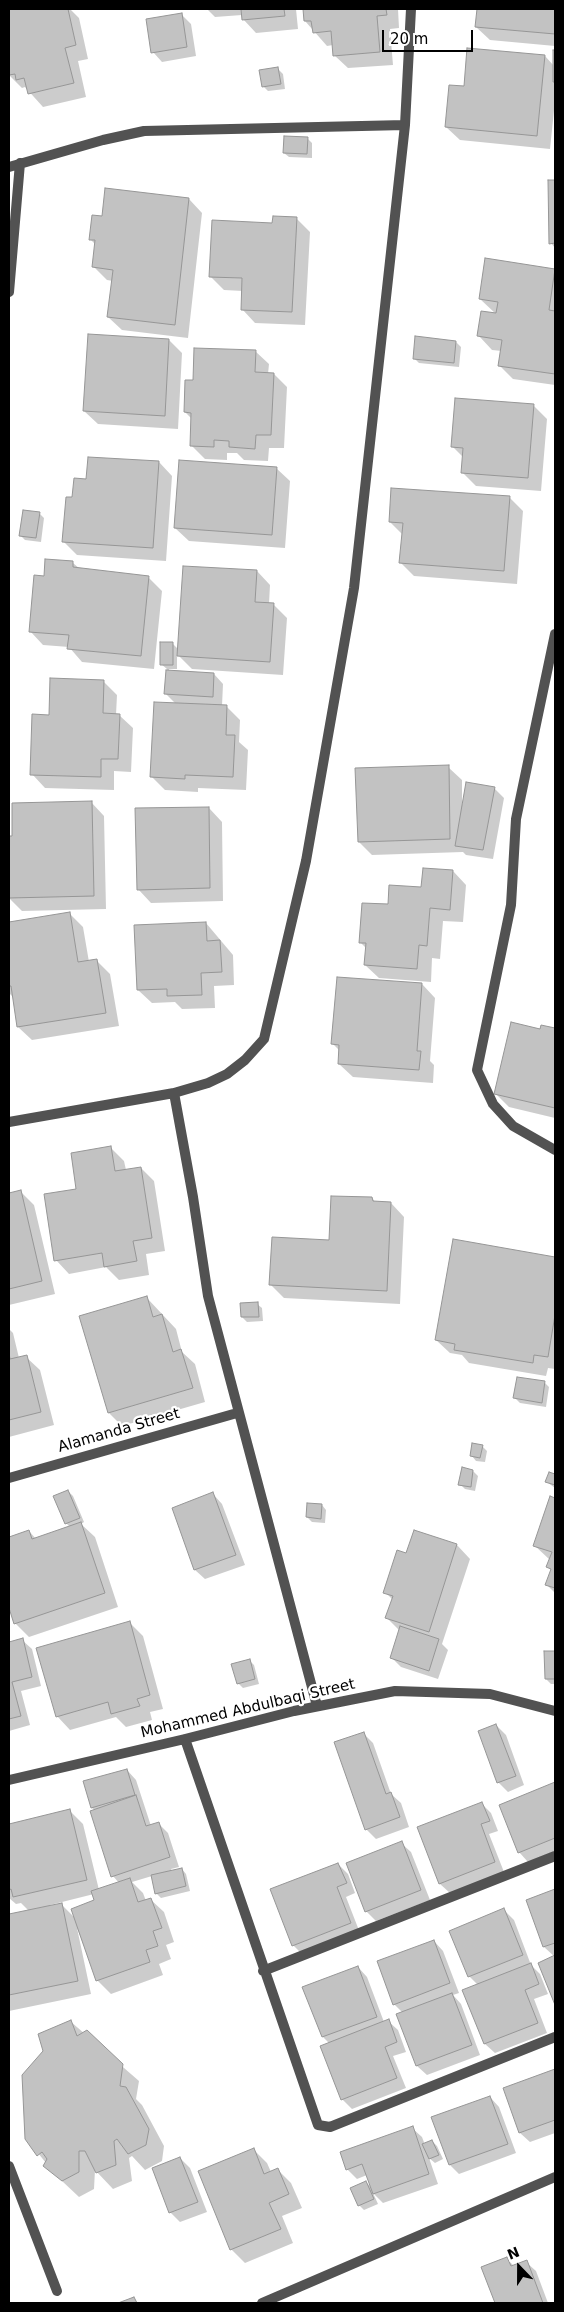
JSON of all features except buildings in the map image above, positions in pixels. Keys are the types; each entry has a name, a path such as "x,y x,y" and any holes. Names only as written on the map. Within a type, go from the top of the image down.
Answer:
{"street":[{"path":"9,1122 174,1093 208,1083 227,1074 245,1060 264,1039 306,861 354,588 406,125 411,9"},
{"path":"9,167 103,140 144,131 406,125"},
{"path":"9,292 20,163"},
{"path":"555,634 516,819 512,905 477,1070 493,1104 514,1126 555,1150"},
{"path":"174,1093 193,1197 208,1296 237,1413 317,1706"},
{"name":"Alamanda Street","path":"9,1478 237,1413"},
{"name":"Mohammed Abdulbaqi Street","path":"9,1780 184,1740 317,1706 395,1691 490,1694 555,1710"},
{"path":"184,1740 318,2125 330,2127 555,2037"},
{"path":"263,1971 555,1856"},
{"path":"9,2166 57,2291"},
{"path":"262,2303 555,2177"}]}
